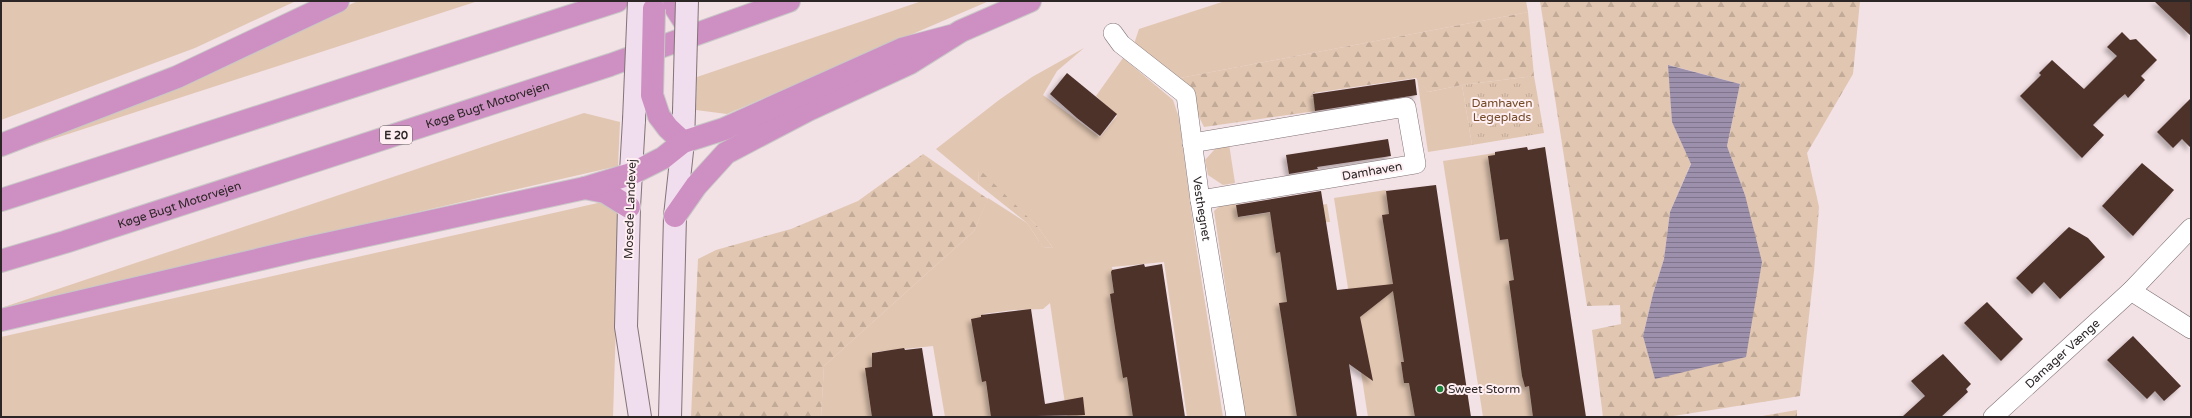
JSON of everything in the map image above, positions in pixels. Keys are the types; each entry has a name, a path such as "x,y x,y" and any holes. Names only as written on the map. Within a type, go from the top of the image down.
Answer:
{"highway":[{"path":"1,145 177,77 338,1"},
{"path":"1,200 617,1"},
{"path":"654,1 652,95 658,116 683,142"},
{"path":"674,1 675,7 686,24"},
{"name":"Køge Bugt Motorvejen","path":"1,261 65,242 610,65 789,1"},
{"path":"675,216 696,186 726,153 808,110 910,62 951,36 1030,1"},
{"path":"1,320 308,248 585,188 631,174 663,158 683,142 724,129 902,49 951,36"},
{"path":"585,188 606,192 629,206"}],"main road":[{"name":"Mosede Landevej","path":"639,1 629,206 626,327 640,417"},
{"path":"670,417 675,216 683,142 687,1"}],"street":[{"name":"Vesthegnet","path":"1113,33 1121,44 1186,95 1200,200 1236,417"},
{"name":"Damhaven","path":"1192,143 1406,108 1416,164 1200,200"},
{"name":"Damager Vænge","path":"1993,417 2131,291 2191,228"},
{"path":"2131,291 2191,329"}],"green space":[{"path":"1,1 296,1 195,48 1,120"},
{"path":"358,1 478,1 25,148"},
{"path":"922,1 989,1 727,114 696,110 697,77"},
{"path":"1225,1 1526,1 1528,12 1180,78 1134,44 1139,29"},
{"path":"1540,1 1860,1 1853,74 1807,153 1819,207 1814,271 1800,396 1667,417 1603,417 1592,330 1621,324 1620,305 1587,306","holes":["1669,65 1740,84 1727,146 1745,195 1643,336 1653,294 1664,259 1670,212 1691,163 1672,122"]},
{"path":"1528,12 1534,76 1462,85 1428,92 1416,78 1313,93 1316,111 1204,127 1180,78"},
{"path":"1084,48 1057,71 1043,95 1100,137 1117,116 1096,96 1123,58 1173,100 1179,118 1195,239 1223,417 1187,417 1164,262 1112,267 1135,417 1067,417 1050,303 1043,309 1013,310 983,314 998,417 945,417 933,346 874,352 883,417 821,417 824,366 974,231 988,198 1027,223 1043,247 1053,248 1038,227 979,170 978,184 936,149 999,100 1032,77"},
{"name":"Damhaven Legeplads","path":"1534,76 1544,133 1472,145 1462,85"},
{"path":"1417,78 1428,92 1462,85 1472,145 1428,152"},
{"path":"584,113 620,122 618,166 1,308"},
{"path":"1229,144 1235,183 1223,185 1208,175 1205,160 1216,148"},
{"path":"1495,153 1536,417 1483,417 1443,161"},
{"path":"923,154 988,199 974,231 824,366 821,417 691,417 698,259 716,250 791,229 858,201"},
{"path":"979,169 1038,227 1053,248 1043,247 1027,223 978,184"},
{"path":"1386,190 1421,417 1368,417 1334,198"},
{"path":"620,198 613,417 1,417 1,337"},
{"path":"1235,201 1240,217 1327,204 1330,222 1310,223 1306,417 1245,417 1214,211 1224,202"},
{"path":"1797,410 1797,417 1756,417"}],"shaded area":[{"path":"1668,65 1740,84 1727,146 1745,195 1762,262 1746,357 1655,379 1643,336 1653,294 1664,259 1670,212 1691,164 1672,122"}],"building":[{"path":"2154,1 2191,1 2191,36"},
{"path":"2122,32 2130,40 2136,39 2157,60 2141,76 2145,80 2128,98 2125,94 2093,125 2104,135 2082,158 2020,96 2041,75 2039,73 2052,60 2084,89 2117,56 2107,47"},
{"path":"1067,73 1117,114 1100,136 1050,94"},
{"path":"1415,79 1417,95 1315,111 1313,94"},
{"path":"2191,98 2191,148 2182,139 2173,148 2157,132"},
{"path":"1388,139 1391,156 1317,167 1318,169 1289,174 1286,155"},
{"path":"1527,147 1528,150 1545,147 1586,417 1533,417 1529,386 1525,387 1522,376 1509,281 1514,280 1508,239 1500,240 1488,156 1495,155 1495,152"},
{"path":"2142,163 2174,190 2133,236 2102,206"},
{"path":"1436,185 1471,417 1415,417 1409,383 1404,383 1401,362 1404,362 1393,291 1360,317 1373,381 1349,364 1357,417 1297,417 1279,303 1287,302 1280,252 1276,253 1270,212 1238,217 1236,205 1321,191 1337,290 1393,284 1382,215 1389,214 1386,191"},
{"path":"2069,227 2088,238 2105,257 2060,299 2044,282 2032,294 2016,278"},
{"path":"1144,264 1145,267 1162,264 1185,417 1133,417 1127,377 1123,378 1115,328 1110,294 1114,293 1111,272 1112,270"},
{"path":"1987,302 2023,339 2001,361 1964,323"},
{"path":"1031,309 1045,404 1083,397 1085,415 991,417 986,381 982,382 971,319 981,317 981,315"},
{"path":"2133,336 2181,386 2164,401 2155,391 2147,399 2107,360"},
{"path":"904,348 905,350 922,348 933,417 872,417 865,368 872,367 872,353"},
{"path":"1943,354 1971,384 1966,389 1968,392 1941,417 1902,417 1925,396 1911,381"}],"place":[{"name":"Sweet Storm","path":"1440,389"}]}
